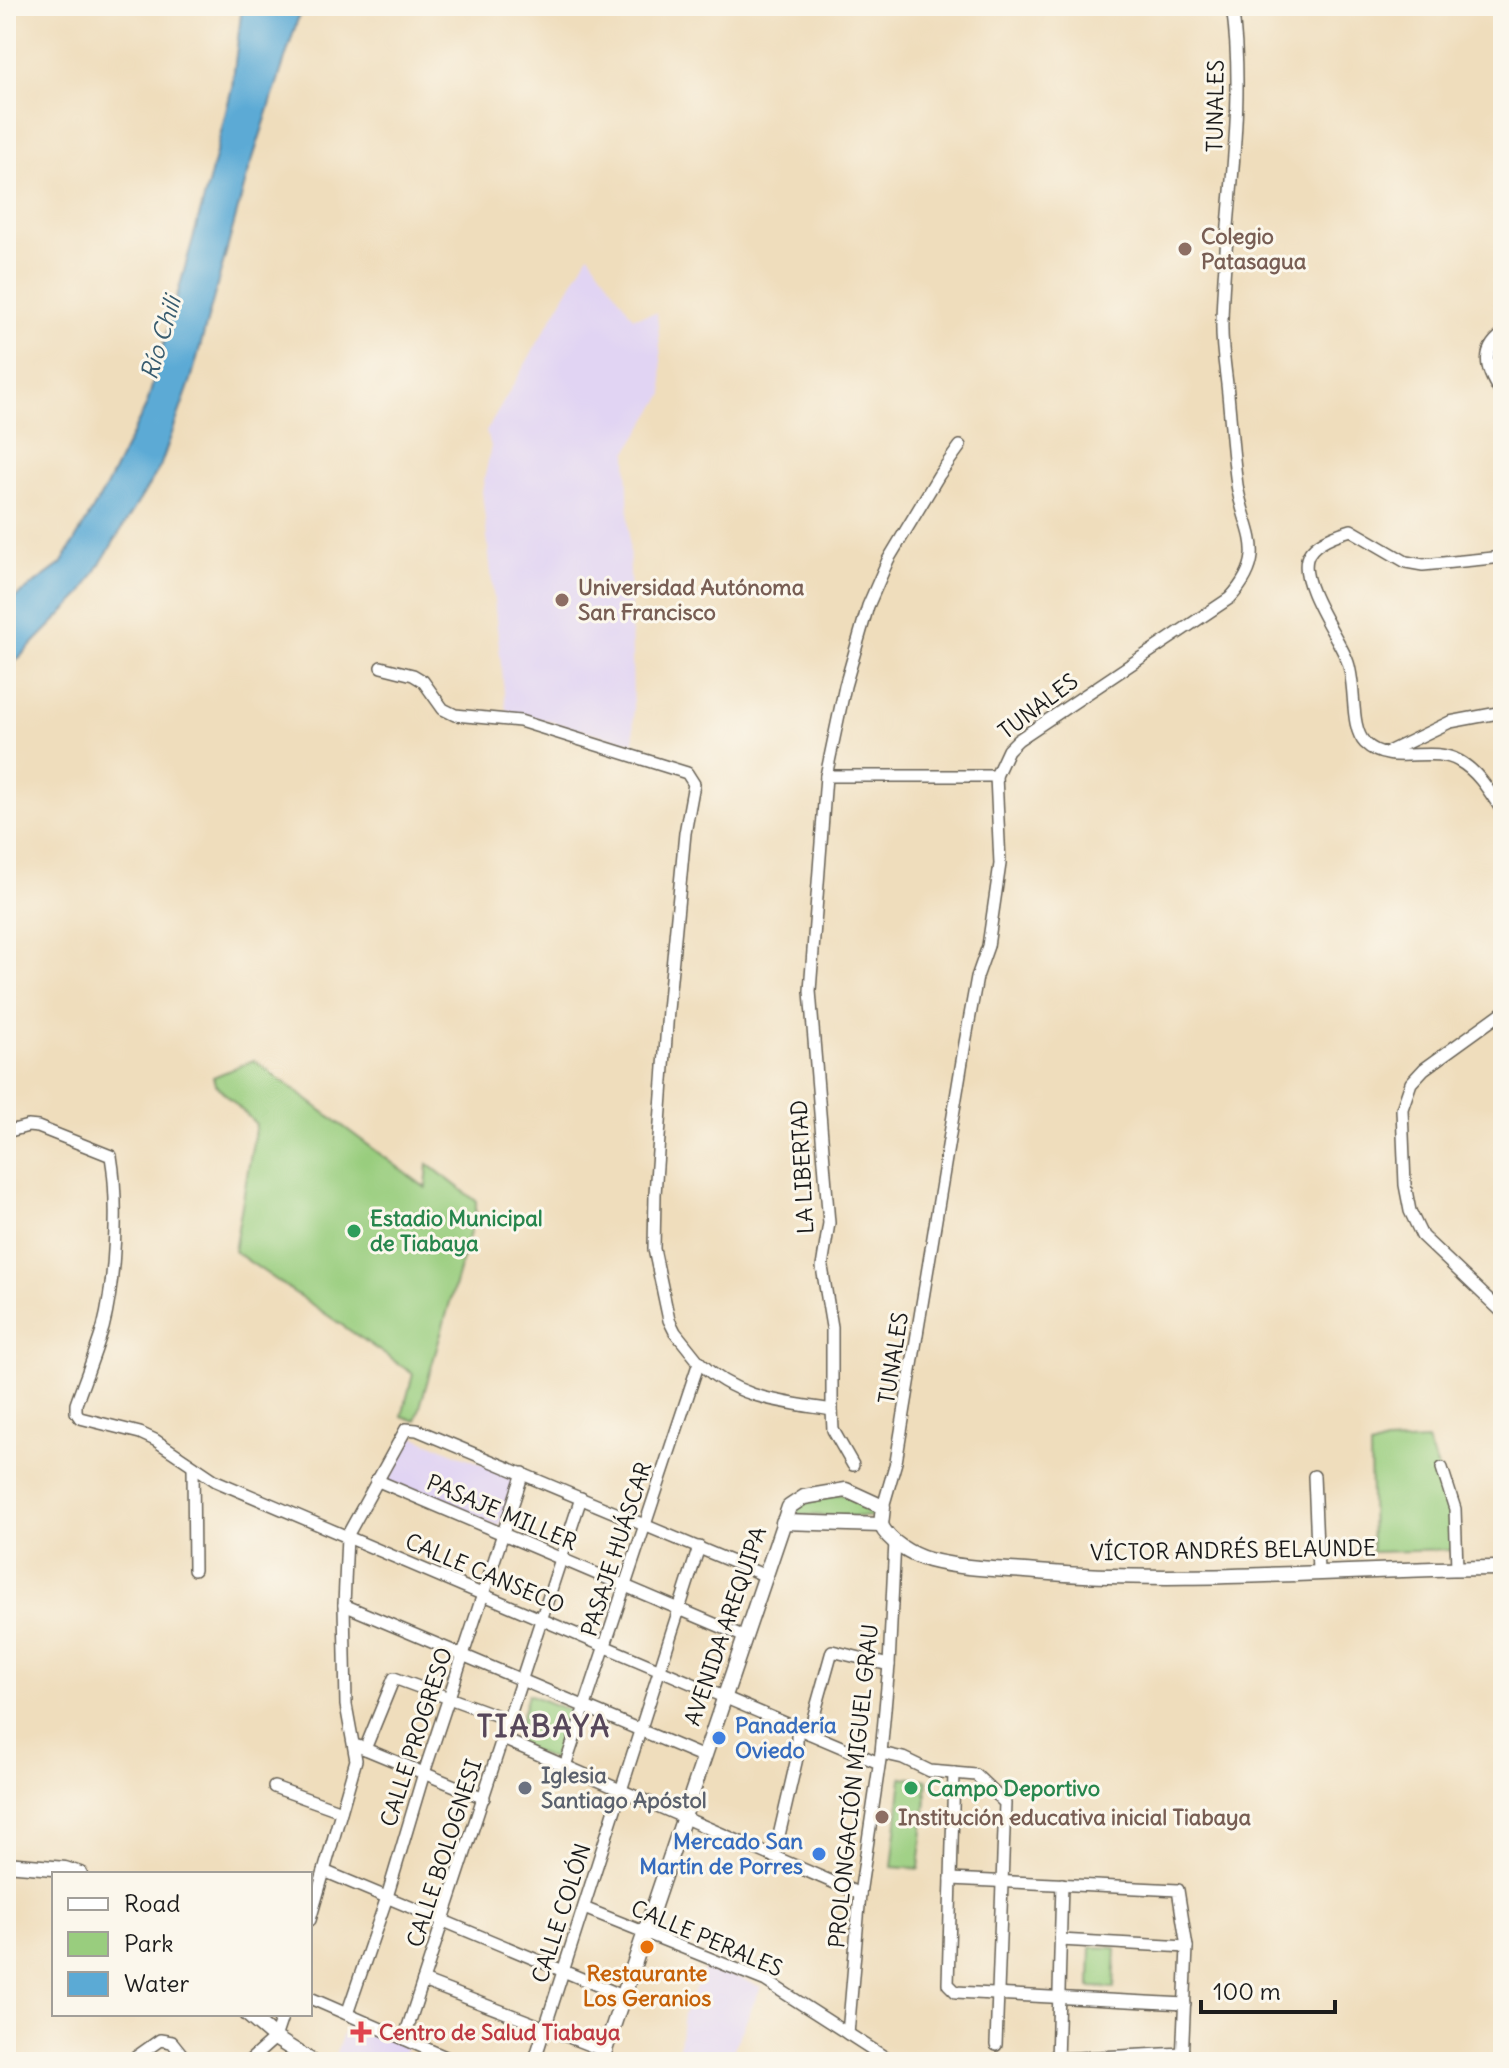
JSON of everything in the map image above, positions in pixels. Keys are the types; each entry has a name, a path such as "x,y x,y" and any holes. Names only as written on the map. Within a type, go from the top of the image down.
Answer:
{"main road":[{"name":"AVENIDA AREQUIPA","path":"603,2057 789,1507 804,1497 850,1490 883,1507"},
{"path":"881,1525 883,1507"},
{"name":"AVENIDA AREQUIPA","path":"783,1522 881,1525"},
{"name":"VÍCTOR ANDRÉS BELAUNDE","path":"881,1525 895,1541 916,1555 948,1563 1101,1577 1179,1578 1318,1571 1503,1568"},
{"path":"6,1864 74,1872"},
{"path":"249,2016 275,2038 313,2062"}],"street":[{"name":"TUNALES","path":"883,1507 896,1462 977,977 991,932 1000,864 996,776 1008,750 1018,740 1230,598 1246,576 1253,545 1238,490 1221,325 1234,148 1236,35 1232,6"},
{"path":"1503,334 1490,343 1486,356 1494,383 1503,396"},
{"name":"LA LIBERTAD","path":"853,1465 833,1430 832,1327 822,1267 829,1223 810,991 826,776 845,686 868,606 888,560 960,446"},
{"path":"1503,557 1423,565 1406,562 1351,530 1338,533 1310,551 1306,563 1309,583 1349,663 1356,699 1355,723 1363,741 1376,751 1386,753 1441,755 1459,760 1480,779 1503,812"},
{"path":"381,667 413,675 423,681 443,709 455,715 520,721 687,773 693,780 668,1010 655,1207 654,1249 664,1306 675,1332 699,1362 720,1380 755,1397 832,1410"},
{"path":"1386,753 1450,722 1503,712"},
{"path":"826,776 996,776"},
{"path":"1503,1012 1424,1069 1411,1083 1402,1109 1405,1185 1410,1211 1422,1236 1503,1313"},
{"name":"CALLE CANSECO","path":"6,1132 16,1127 38,1127 111,1156 114,1220 110,1291 103,1327 76,1404 80,1418 140,1433 216,1481 803,1730 880,1758 903,1758 930,1771 976,1775 1005,1803 1002,1882"},
{"name":"PASAJE HUÁSCAR","path":"565,1766 699,1362"},
{"path":"312,1913 356,1760 346,1705 344,1605 347,1536 406,1429 417,1430 523,1473 766,1576"},
{"path":"193,1466 194,1570"},
{"path":"1442,1468 1455,1509 1457,1568"},
{"name":"CALLE PROGRESO","path":"347,2014 523,1473"},
{"path":"1314,1476 1318,1571"},
{"name":"PASAJE MILLER","path":"376,1480 745,1637"},
{"name":"CALLE BOLOGNESI","path":"404,2039 581,1498"},
{"name":"PROLONGACIÓN MIGUEL GRAU","path":"848,2034 860,1894 880,1758 889,1665 895,1541"},
{"name":"CALLE COLÓN","path":"534,2062 699,1547"},
{"path":"344,1605 704,1757"},
{"path":"774,1857 803,1730 832,1651 889,1665"},
{"path":"365,1749 394,1678 509,1720"},
{"path":"503,1739 860,1894"},
{"path":"353,1743 484,1798"},
{"path":"954,1773 948,1984 956,1992 1185,2004"},
{"path":"274,1787 341,1811"},
{"path":"324,1871 623,1996"},
{"path":"951,1879 1002,1882 1062,1884 1178,1890 1187,1947 1183,2057 1057,2061 1062,1884"},
{"path":"996,2045 1002,1882"},
{"name":"CALLE PERALES","path":"584,1908 766,1981 892,2062"},
{"path":"1060,1940 1187,1947"},
{"path":"423,1981 545,2028 603,2057"},
{"path":"312,1999 457,2062"},
{"path":"248,2062 275,2038 282,2016"},
{"path":"129,2062 160,2040 172,2042 188,2062"}],"shaded area":[{"name":"Universidad Autónoma San Francisco","path":"589,254 633,317 657,313 664,394 627,452 634,743 506,710 482,491 491,446 486,432"},
{"path":"409,1435 515,1477 499,1527 384,1481"},
{"path":"707,1964 761,1987 728,2062 673,2062 679,2047 683,2014"},
{"name":"Centro de Salud Tiabaya","path":"349,2019 408,2044 401,2062 332,2062"}],"green space":[{"name":"Estadio Municipal de Tiabaya","path":"254,1060 426,1188 428,1164 476,1201 476,1211 416,1421 402,1416 413,1374 234,1251 256,1124 215,1084 213,1077"},
{"path":"1427,1441 1454,1509 1455,1550 1372,1552 1370,1448 1385,1443"},
{"path":"841,1494 877,1507 875,1517 801,1515 795,1510 796,1505"},
{"path":"528,1694 576,1713 561,1763 514,1744"},
{"path":"902,1777 928,1780 919,1869 892,1867"},
{"path":"1091,1947 1116,1948 1114,1988 1090,1987"}],"water":[{"path":"242,6 302,6 246,180 191,380 160,467 81,595 6,671 6,604 61,564 106,487 147,404 232,87"}],"place":[{"name":"Colegio Patasagua","path":"1185,249"},
{"name":"Universidad Autónoma San Francisco","path":"562,600"},
{"name":"Estadio Municipal de Tiabaya","path":"354,1231"},
{"name":"Panadería Oviedo","path":"719,1738"},
{"name":"Iglesia Santiago Apóstol","path":"525,1788"},
{"name":"Campo Deportivo","path":"911,1788"},
{"name":"Institución educativa inicial Tiabaya","path":"882,1817"},
{"name":"Mercado San Martín de Porres","path":"819,1854"},
{"name":"Restaurante Los Geranios","path":"647,1947"},
{"name":"Centro de Salud Tiabaya","path":"361,2032"}],"district":[{"name":"TIABAYA","path":"544,1727"}],"water label":[{"name":"Río Chili","path":"161,338"}]}
